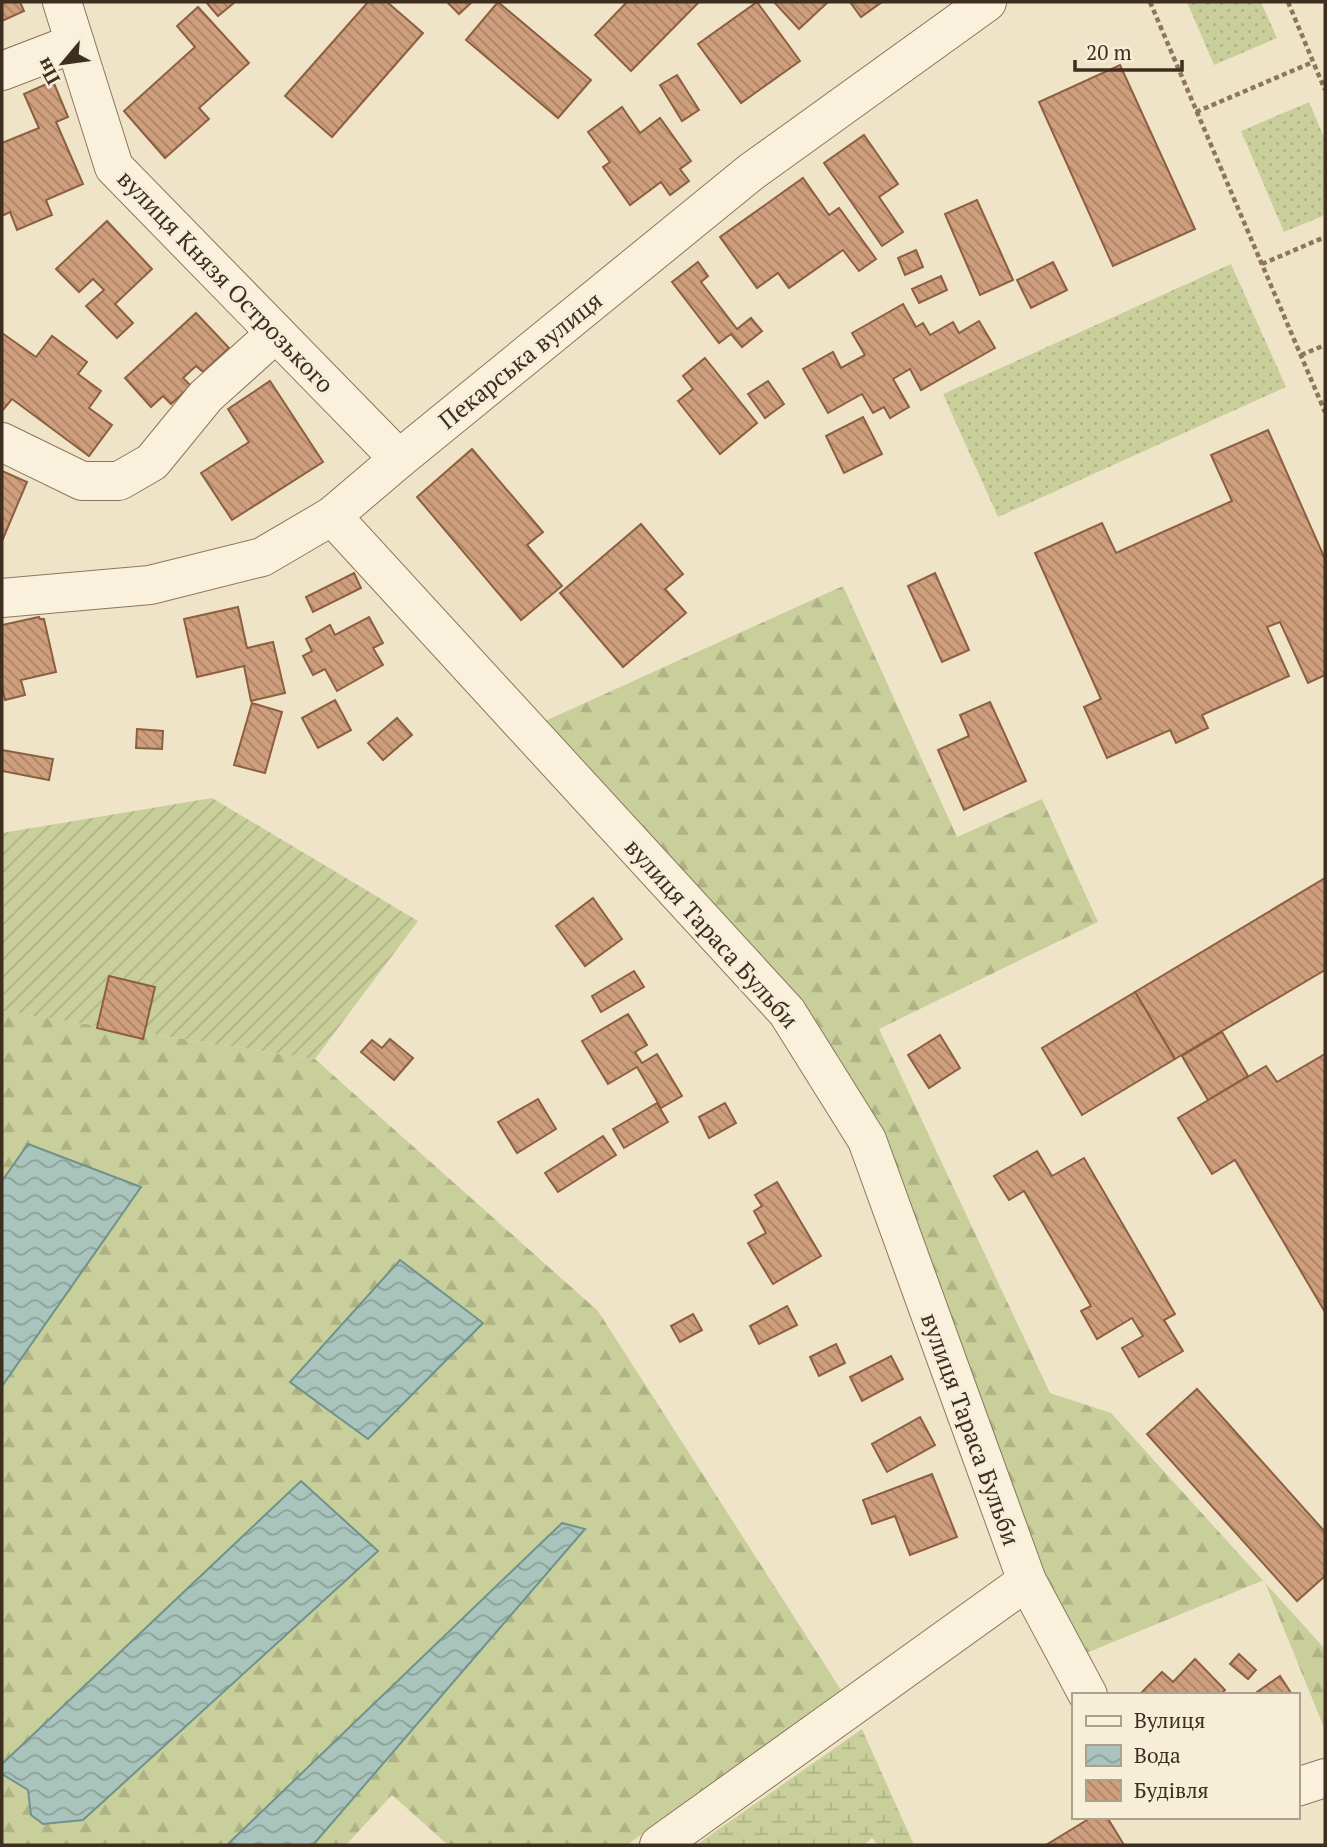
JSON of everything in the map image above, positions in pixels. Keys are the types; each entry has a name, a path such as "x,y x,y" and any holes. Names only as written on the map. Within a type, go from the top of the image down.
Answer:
{"street":[{"name":"вулиця Князя Острозького","path":"62,2 114,167 399,459"},
{"name":"Пекарська вулиця","path":"2,598 150,585 262,557 332,516 751,172 987,2"},
{"path":"2,71 75,43"},
{"path":"2,442 82,481 118,481 152,462 206,396 276,333"},
{"name":"вулиця Тараса Бульби","path":"332,516 787,1012 867,1140 1027,1581 1087,1693"},
{"path":"659,1845 1027,1581"},
{"path":"1299,1786 1325,1778"}],"path":[{"path":"1150,2 1325,412"},
{"path":"1288,2 1325,90"},
{"path":"1196,112 1313,62"},
{"path":"1262,264 1325,237"},
{"path":"1301,355 1325,345"}],"green space":[{"path":"1187,2 1261,2 1277,38 1214,65"},
{"path":"1309,102 1325,140 1325,215 1284,232 1241,131"},
{"path":"1231,264 1286,387 998,517 943,394"},
{"path":"843,586 957,837 1042,799 1098,922 879,1029 1050,1393 1111,1413 1263,1580 1084,1654 1041,1574 882,1133 543,722"},
{"path":"212,798 418,921 315,1059 2,1011 2,833"},
{"path":"2,1011 315,1059 598,1311 841,1690 627,1845 448,1845 392,1795 346,1845 2,1845"},
{"path":"1265,1583 1325,1649 1325,1730"},
{"path":"862,1729 914,1845 878,1845 872,1838 864,1845 696,1845"}],"water":[{"path":"28,1144 141,1187 2,1386 2,1181"},
{"path":"400,1260 483,1323 368,1439 290,1382"},
{"path":"301,1481 378,1551 83,1820 43,1824 31,1815 28,1790 2,1774 2,1764"},
{"path":"562,1523 585,1529 313,1845 227,1845"}],"building":[{"path":"2,2 20,2 24,11 2,21"},
{"path":"206,2 235,2 218,16"},
{"path":"368,2 387,2 423,33 332,137 285,96"},
{"path":"447,2 472,2 459,14"},
{"path":"498,2 591,80 558,118 466,40"},
{"path":"627,2 699,2 631,71 595,35"},
{"path":"757,2 800,61 741,103 698,44"},
{"path":"774,2 828,2 799,29"},
{"path":"850,2 882,2 861,17"},
{"path":"198,7 249,63 199,108 209,119 165,158 124,111 195,47 177,26"},
{"path":"1120,65 1195,229 1113,266 1039,102"},
{"path":"677,75 699,110 682,121 660,85"},
{"path":"53,81 68,117 56,122 83,184 46,200 52,215 17,230 10,212 2,216 2,143 39,128 24,94"},
{"path":"622,107 640,133 660,118 691,161 680,169 689,181 670,195 661,182 630,205 603,167 610,162 588,132"},
{"path":"864,135 898,184 879,197 903,232 882,246 824,163"},
{"path":"803,178 829,215 839,208 876,259 859,271 843,250 789,288 778,273 757,288 720,237"},
{"path":"977,200 1013,280 980,295 945,214"},
{"path":"107,221 152,269 115,304 133,323 117,338 86,306 104,290 93,279 79,292 56,269"},
{"path":"916,250 923,267 905,275 898,258"},
{"path":"698,262 708,276 701,282 737,329 751,318 762,331 742,347 731,334 719,343 672,282"},
{"path":"1053,262 1067,290 1031,308 1017,280"},
{"path":"941,276 947,290 919,303 912,289"},
{"path":"903,304 916,327 923,323 930,335 953,322 959,333 979,321 995,348 921,390 910,369 893,379 909,407 890,418 884,407 873,413 862,394 828,413 803,369 833,352 841,368 865,355 852,333"},
{"path":"196,313 229,348 203,372 196,366 183,378 191,386 171,404 163,396 151,407 125,378"},
{"path":"2,333 36,357 52,336 87,362 78,374 101,391 89,408 112,425 89,456 12,399 2,411"},
{"path":"705,358 757,423 720,454 678,401 693,389 683,376"},
{"path":"270,381 323,462 232,520 201,473 249,442 228,409"},
{"path":"768,381 784,404 765,418 748,394"},
{"path":"863,417 882,454 844,473 826,436"},
{"path":"1268,430 1325,559 1325,675 1308,683 1280,622 1267,627 1289,676 1202,715 1208,728 1176,743 1170,730 1107,758 1084,707 1101,699 1035,553 1102,523 1116,553 1232,501 1211,455"},
{"path":"472,449 543,532 527,545 562,586 521,620 417,497"},
{"path":"2,471 27,482 2,541"},
{"path":"641,524 683,574 665,589 686,613 623,667 560,593"},
{"path":"354,573 361,588 313,612 306,597"},
{"path":"935,573 969,650 942,662 908,586"},
{"path":"238,607 247,648 273,642 285,693 251,701 244,666 197,677 184,619"},
{"path":"39,617 44,619 56,672 21,680 25,695 5,700 2,687 2,625"},
{"path":"369,617 383,643 373,648 383,665 337,691 325,669 313,675 303,656 312,651 306,639 330,625 335,635"},
{"path":"335,700 351,730 318,748 302,718"},
{"path":"990,702 1026,781 964,810 938,750 969,736 960,715"},
{"path":"252,703 282,712 265,773 234,765"},
{"path":"397,718 412,735 383,760 368,743"},
{"path":"137,729 163,731 162,749 136,748"},
{"path":"2,750 53,759 49,780 2,771"},
{"path":"1325,878 1325,970 1175,1059 1135,992"},
{"path":"593,898 622,939 585,966 556,926"},
{"path":"634,971 644,987 601,1012 592,996"},
{"path":"109,976 155,987 143,1039 97,1028"},
{"path":"1135,992 1175,1059 1082,1115 1042,1048"},
{"path":"628,1014 647,1045 635,1052 642,1063 657,1054 682,1096 661,1108 637,1067 608,1084 582,1041"},
{"path":"1222,1032 1248,1076 1208,1100 1182,1056"},
{"path":"940,1035 960,1068 929,1088 908,1055"},
{"path":"390,1039 413,1058 394,1080 361,1052 372,1040 382,1048"},
{"path":"1325,1054 1325,1312 1235,1160 1212,1174 1178,1118 1266,1066 1277,1082"},
{"path":"538,1099 556,1129 517,1153 498,1122"},
{"path":"657,1103 668,1122 624,1148 613,1129"},
{"path":"725,1103 736,1123 709,1138 699,1117"},
{"path":"603,1136 616,1155 558,1192 545,1173"},
{"path":"1037,1151 1052,1176 1084,1158 1175,1314 1164,1320 1183,1351 1139,1377 1122,1348 1143,1336 1132,1318 1097,1339 1081,1311 1091,1306 1024,1191 1009,1200 994,1176"},
{"path":"777,1182 821,1256 773,1284 748,1243 766,1233 754,1211 762,1206 755,1195"},
{"path":"787,1306 797,1325 759,1344 750,1326"},
{"path":"693,1314 702,1330 680,1342 671,1326"},
{"path":"836,1344 845,1363 819,1376 810,1357"},
{"path":"891,1356 903,1379 862,1401 850,1377"},
{"path":"1197,1389 1325,1532 1325,1576 1297,1601 1147,1434"},
{"path":"920,1417 935,1445 887,1472 872,1444"},
{"path":"932,1474 957,1537 910,1555 895,1516 872,1524 863,1500"},
{"path":"1239,1654 1256,1670 1248,1679 1230,1664"},
{"path":"1195,1659 1225,1690 1222,1693 1141,1693 1162,1672 1173,1682"},
{"path":"1280,1676 1291,1693 1258,1693"},
{"path":"1089,1819 1108,1819 1124,1845 1046,1845"}]}
